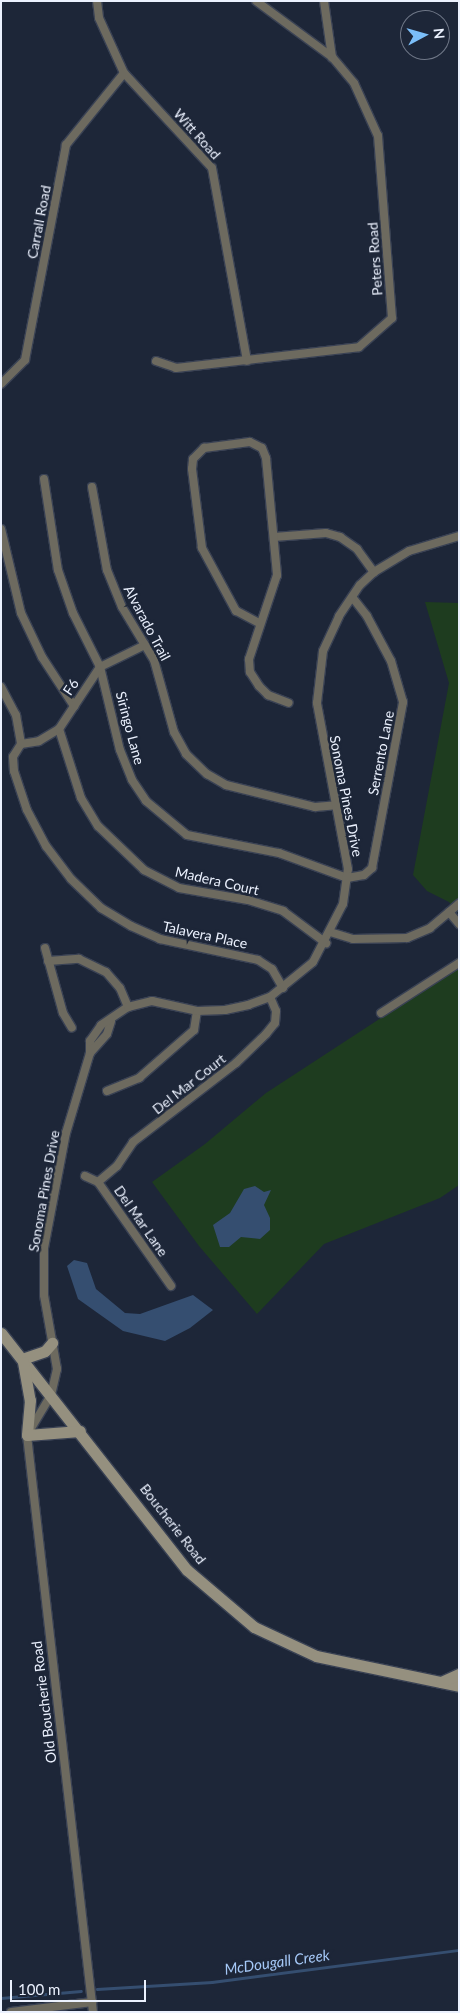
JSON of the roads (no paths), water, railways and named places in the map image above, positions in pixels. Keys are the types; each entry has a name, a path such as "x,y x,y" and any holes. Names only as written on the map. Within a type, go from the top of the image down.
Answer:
{"main road":[{"name":"Boucherie Road","path":"1,1332 187,1570 254,1627 316,1656 459,1686"},
{"path":"52,1343 45,1351 22,1359 30,1400 27,1435 80,1431"},
{"path":"441,1682 459,1674"}],"street":[{"name":"Witt Road","path":"97,1 99,18 124,73 212,168 247,360"},
{"name":"Peters Road","path":"156,361 176,368 359,346 392,318 378,136 354,83 332,57 256,1"},
{"path":"324,1 332,57"},
{"name":"Carrall Road","path":"1,384 26,360 66,145 124,73"},
{"path":"259,622 236,611 202,548 192,469 197,452 204,448 250,442 262,448 266,458 278,575 259,622 248,659 250,672 268,695 289,703"},
{"name":"Siringo Lane","path":"44,479 58,570 74,613 100,667 120,750 132,780 146,801 171,825 187,835 279,853 347,878"},
{"name":"Alvarado Trail","path":"92,487 107,570 122,607 145,645 161,678 174,732 186,754 207,774 226,785 316,806 336,805"},
{"path":"1,530 21,612 42,657 74,706"},
{"path":"274,537 326,533 340,537 357,549 374,572"},
{"name":"Sonoma Pines Drive","path":"51,1395 57,1369 44,1295 44,1248 58,1167 90,1053 90,1041 101,1025 111,1022 128,1007 152,1001 197,1011 225,1010 270,997 307,968 326,943 343,904 347,878 346,848 317,703 323,651 338,616 374,572 409,551 459,536"},
{"name":"Serrento Lane","path":"347,878 364,875 372,868 403,702 391,661 367,616 352,597"},
{"path":"100,667 145,645"},
{"name":"F6","path":"21,744 39,741 60,729 100,667"},
{"name":"Talavera Place","path":"1,687 16,715 21,744 13,757 14,771 27,810 46,846 71,879 101,908 160,939 258,960 272,969 283,988"},
{"name":"Madera Court","path":"60,729 81,798 98,826 144,870 179,888 248,900 283,911 326,943"},
{"path":"330,932 353,939 407,938 430,928 459,904"},
{"path":"449,912 459,924"},
{"path":"45,948 63,1013 72,1028"},
{"path":"48,961 79,959 106,972 120,988 128,1007"},
{"path":"381,1013 459,963"},
{"name":"Del Mar Court","path":"98,1182 117,1166 133,1142 236,1063 266,1034 275,1023 276,1012 270,997"},
{"path":"107,1092 139,1078 194,1030 197,1011"},
{"name":"Del Mar Lane","path":"85,1176 98,1182 171,1286"},
{"path":"27,1435 51,1395"},
{"name":"Old Boucherie Road","path":"27,1435 93,2012"},
{"path":"11,2012 92,2002"}],"water":[{"path":"255,1186 264,1192 271,1190 264,1205 270,1218 270,1230 260,1239 241,1237 229,1247 220,1247 213,1225 230,1213 244,1189"},
{"path":"74,1260 87,1263 96,1289 125,1313 140,1314 193,1295 213,1310 190,1328 165,1341 123,1331 78,1299 67,1266"}],"waterway":[{"name":"McDougall Creek","path":"97,1989 212,1982 459,1950"},
{"name":"McDougall Creek","path":"1,1998 81,1991"}]}
